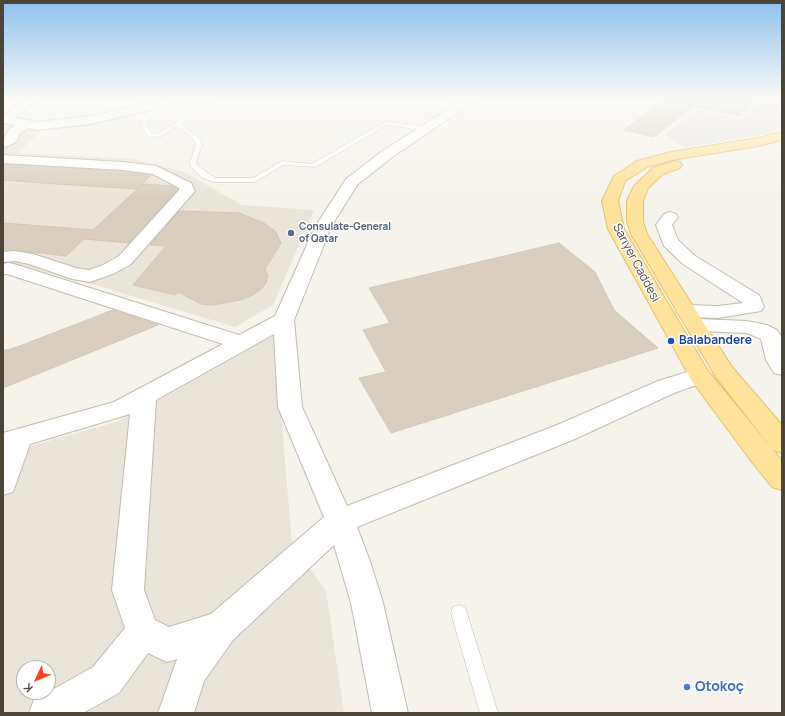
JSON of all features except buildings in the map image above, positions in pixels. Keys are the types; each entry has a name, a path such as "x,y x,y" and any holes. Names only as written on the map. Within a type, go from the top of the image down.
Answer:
{"main road":[{"name":"Sarıyer Caddesi","path":"782,136 758,142 672,156 642,164 619,179 610,201 616,229 700,376 761,455 782,479"},
{"name":"Sarıyer Caddesi","path":"782,146 673,166 658,171 649,177 641,186 635,201 635,221 651,255 724,372 782,443"}],"street":[{"path":"3,144 11,139 13,132"},
{"path":"390,713 367,603 356,564 340,521 290,407 284,320 323,227 351,182 386,155 420,132"},
{"path":"3,158 123,166 156,170 186,186 187,191 125,260 109,269 90,276 72,273 33,259 15,256 3,257"},
{"path":"670,217 664,225 670,242 689,260 752,299 754,307 690,318"},
{"path":"3,269 8,268 241,343"},
{"path":"690,318 747,327 760,330 770,335 774,344 777,360 782,368"},
{"path":"3,484 11,441 122,408 284,320"},
{"path":"176,713 189,672 221,628 340,521 566,432 666,387 700,376"},
{"path":"144,396 128,590 143,632 167,645 221,628"},
{"path":"47,713 106,680 143,632"}],"lane":[{"path":"148,132 150,136 160,135 164,132"},
{"path":"188,132 197,139 199,144 193,162 195,167 204,175 213,180 226,181 255,180 282,163 313,166 370,132"},
{"path":"459,613 489,713"}],"shaded area":[{"path":"3,132 39,132 18,153 135,159 184,172 242,205 314,210 273,305 235,327 95,285 3,261"},
{"path":"667,132 773,132 685,147 665,134"},
{"path":"274,333 292,543 326,591 344,713 3,713 3,454 116,422"}],"place":[{"name":"Consulate-General of Qatar","path":"291,233"},
{"name":"Balabandere","path":"671,341"},
{"name":"Otokoç","path":"687,687"}]}
